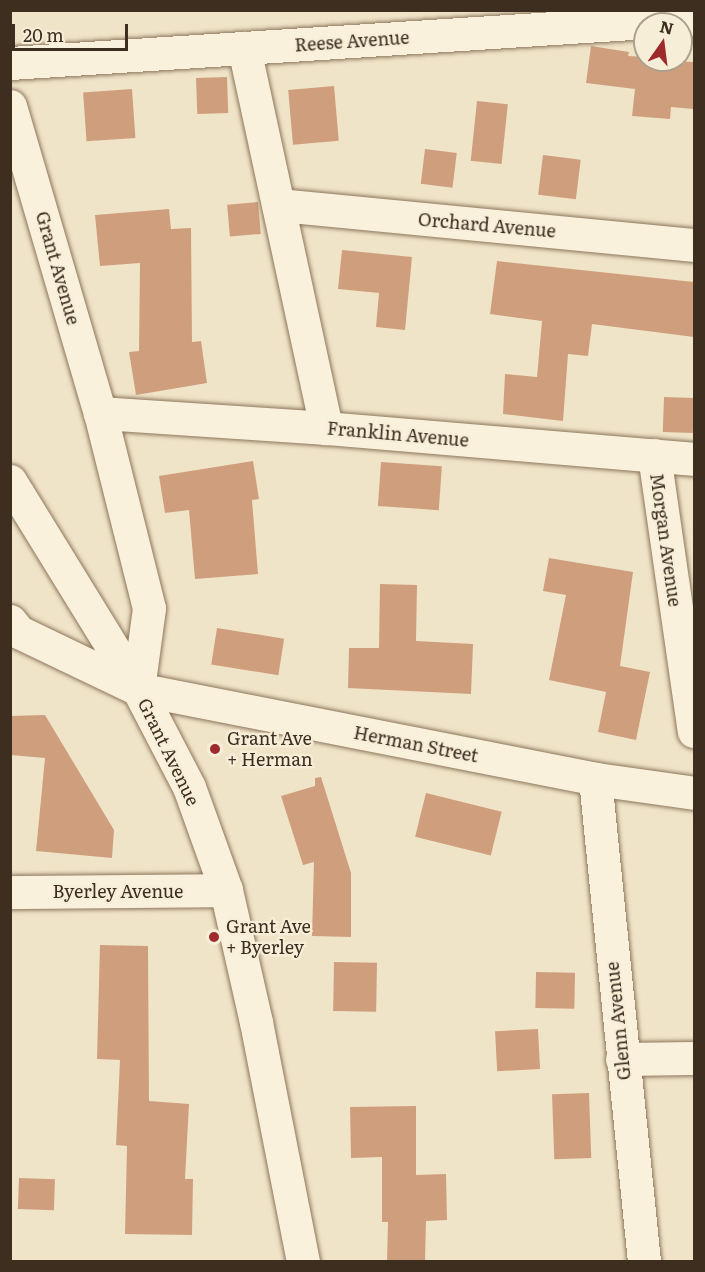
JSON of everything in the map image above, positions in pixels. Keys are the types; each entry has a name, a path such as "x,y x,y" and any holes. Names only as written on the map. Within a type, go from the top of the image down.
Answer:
{"street":[{"name":"Reese Avenue","path":"10,63 694,19"},
{"path":"244,48 326,428"},
{"name":"Grant Avenue","path":"10,106 100,413 149,608 138,689 189,787 226,890 256,1022 303,1262"},
{"name":"Orchard Avenue","path":"279,205 694,245"},
{"name":"Franklin Avenue","path":"100,413 326,428 694,459"},
{"name":"Morgan Avenue","path":"654,455 694,731"},
{"path":"10,482 138,689"},
{"name":"Herman Street","path":"10,621 19,632 138,689 594,779 694,793"},
{"name":"Glenn Avenue","path":"594,779 644,1262"},
{"name":"Byerley Avenue","path":"10,892 226,890"},
{"path":"622,1059 694,1058"}],"building":[{"path":"591,46 629,52 628,56 633,56 633,72 693,72 694,62 694,109 671,107 670,119 632,116 635,89 586,83"},
{"path":"227,77 228,113 197,114 196,78"},
{"path":"334,86 339,141 293,145 288,90"},
{"path":"132,89 135,138 87,141 83,92"},
{"path":"477,101 508,104 502,164 471,161"},
{"path":"425,149 457,153 452,188 421,184"},
{"path":"543,155 581,160 576,199 538,195"},
{"path":"258,202 261,234 230,237 227,205"},
{"path":"169,209 171,229 191,228 192,342 201,341 207,383 136,395 129,352 139,351 140,263 100,266 95,215"},
{"path":"342,250 412,257 405,330 376,327 379,293 338,289"},
{"path":"497,261 694,282 694,337 592,324 588,356 568,354 563,421 503,414 505,374 537,377 542,321 490,314"},
{"path":"664,397 694,398 693,433 663,432"},
{"path":"253,461 259,499 252,500 258,574 195,579 189,510 165,513 159,476"},
{"path":"381,462 442,466 439,510 378,506"},
{"path":"549,558 633,572 620,666 650,672 636,740 598,732 606,692 549,680 566,595 543,591"},
{"path":"380,584 417,585 416,641 473,644 471,694 348,688 349,648 379,648"},
{"path":"217,628 284,639 278,675 211,665"},
{"path":"45,715 114,830 112,858 36,851 45,758 10,755 10,716"},
{"path":"321,777 351,873 351,937 312,936 314,862 303,865 281,796 315,786 315,778"},
{"path":"426,793 502,812 491,856 415,837"},
{"path":"100,945 148,946 149,1101 189,1104 185,1179 193,1179 192,1235 125,1234 127,1146 116,1145 120,1060 97,1059"},
{"path":"334,962 377,963 376,1012 333,1011"},
{"path":"536,972 575,973 574,1009 535,1008"},
{"path":"538,1029 540,1069 497,1071 495,1031"},
{"path":"589,1093 591,1158 554,1159 552,1094"},
{"path":"416,1106 416,1175 446,1174 447,1220 426,1221 425,1262 387,1262 388,1222 382,1222 382,1157 351,1158 350,1107"},
{"path":"19,1178 55,1179 54,1210 18,1209"}],"place":[{"name":"Grant Ave + Herman","path":"215,749"},
{"name":"Grant Ave + Byerley","path":"214,937"}]}
